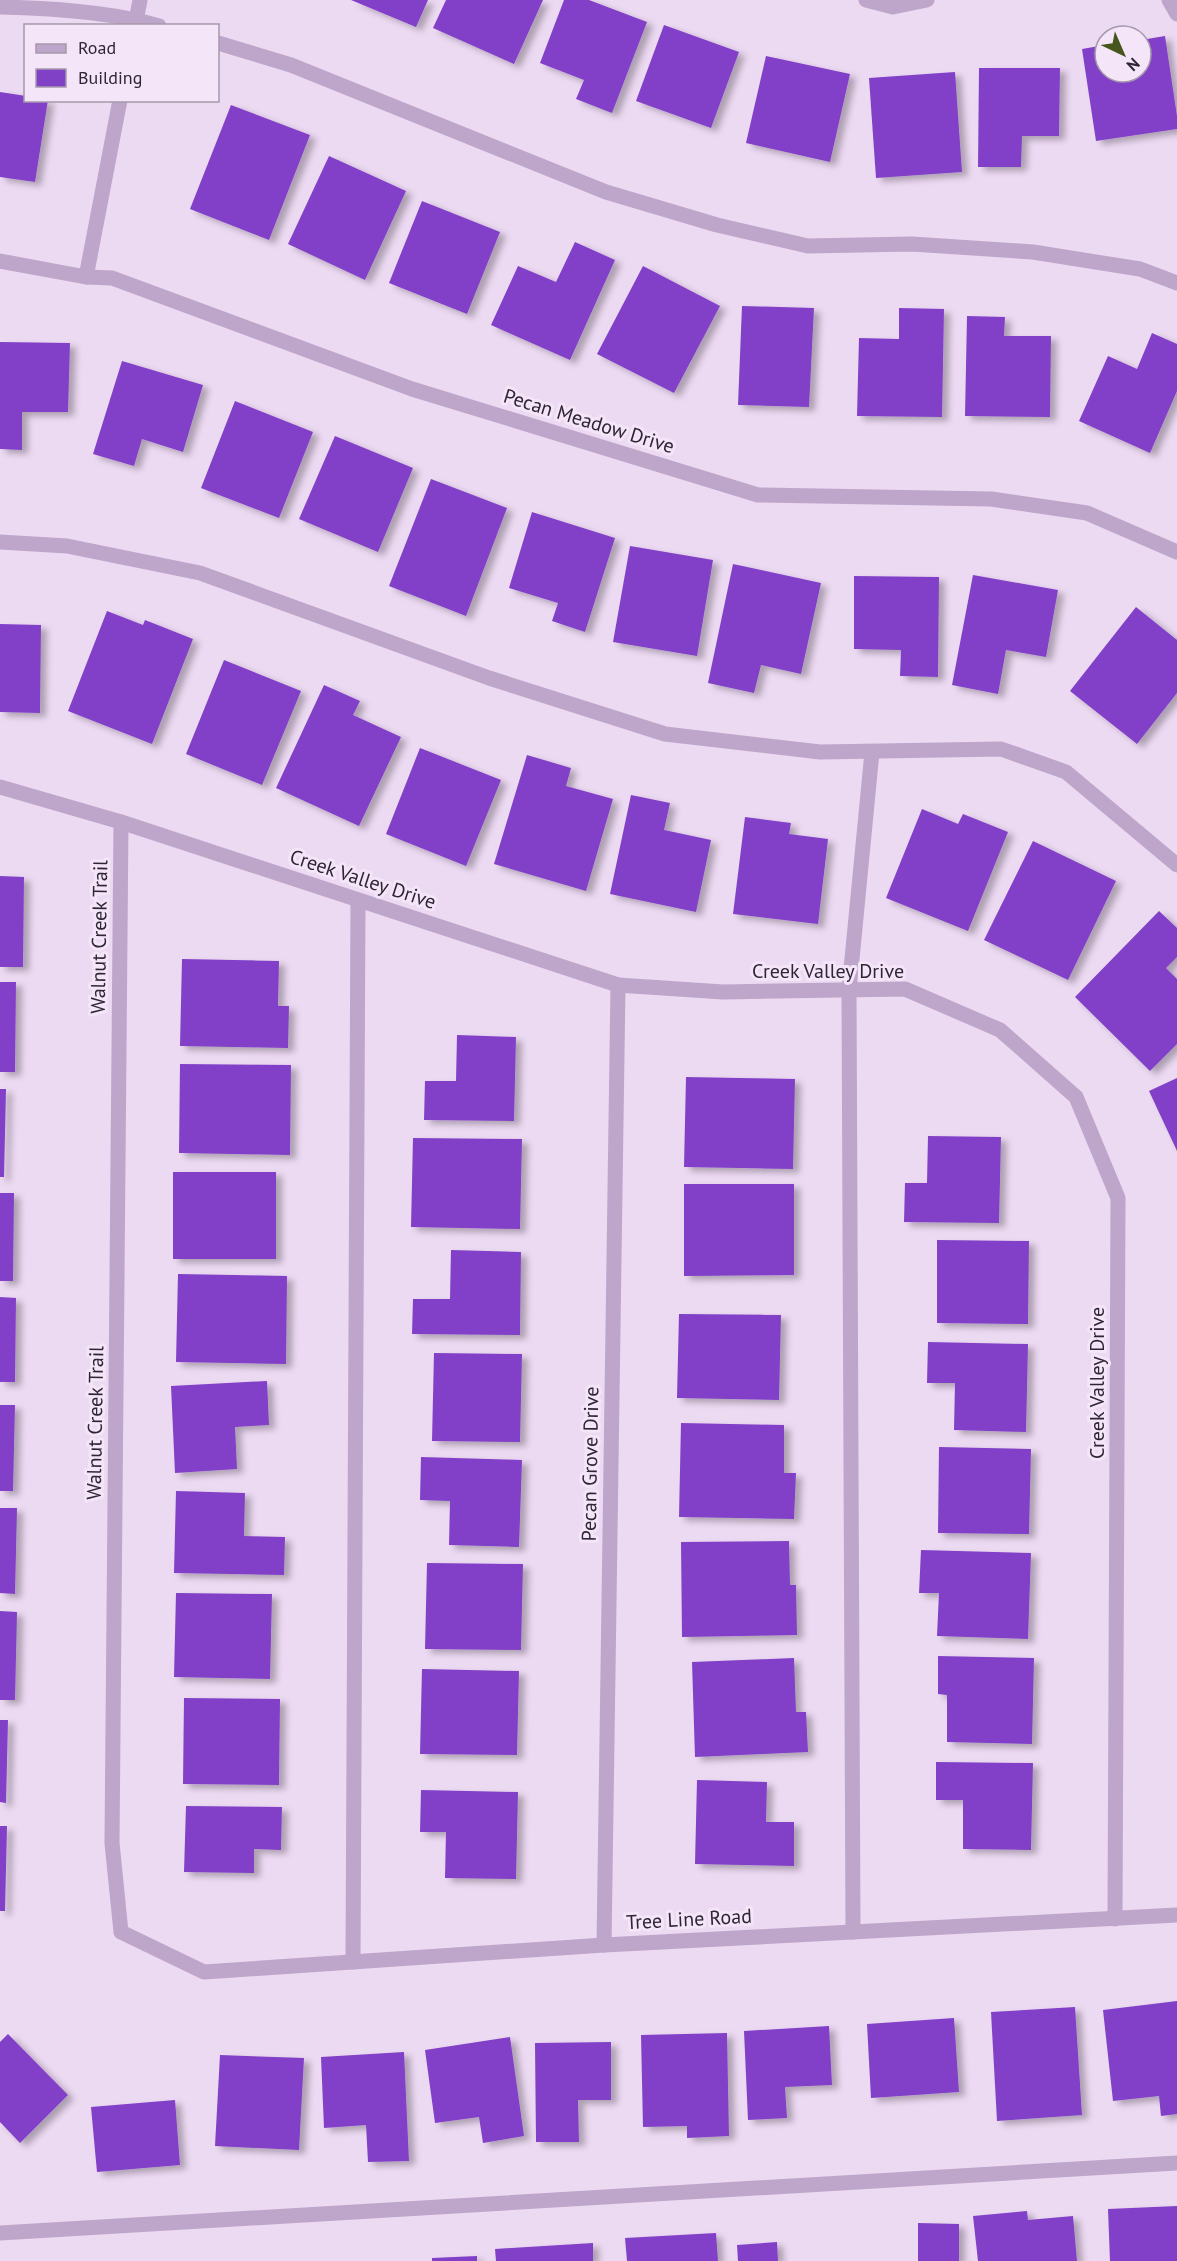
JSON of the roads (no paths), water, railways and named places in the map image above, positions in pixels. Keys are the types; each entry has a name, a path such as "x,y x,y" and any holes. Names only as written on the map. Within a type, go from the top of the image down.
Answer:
{"street":[{"path":"0,7 28,7 136,22 140,0"},
{"path":"866,0 893,7 927,0"},
{"path":"1169,0 1177,14"},
{"path":"219,43 291,65 606,192 717,225 808,246 912,244 1033,252 1140,269 1177,283"},
{"path":"86,277 120,102"},
{"name":"Pecan Meadow Drive","path":"0,261 86,277 112,278 412,388 758,495 991,498 1088,513 1177,552"},
{"path":"0,542 67,546 200,573 489,678 665,734 820,752 1001,749 1066,772 1177,865"},
{"path":"853,1932 849,990 872,752"},
{"name":"Creek Valley Drive","path":"0,787 121,822 618,985 723,992 905,989 1000,1030 1076,1097 1118,1198 1115,1919"},
{"name":"Walnut Creek Trail","path":"121,822 112,1843 122,1932 204,1972"},
{"path":"352,1962 358,900"},
{"name":"Pecan Grove Drive","path":"604,1945 618,985"},
{"name":"Tree Line Road","path":"204,1972 604,1945 1177,1915"},
{"path":"0,2233 1177,2163"}]}
